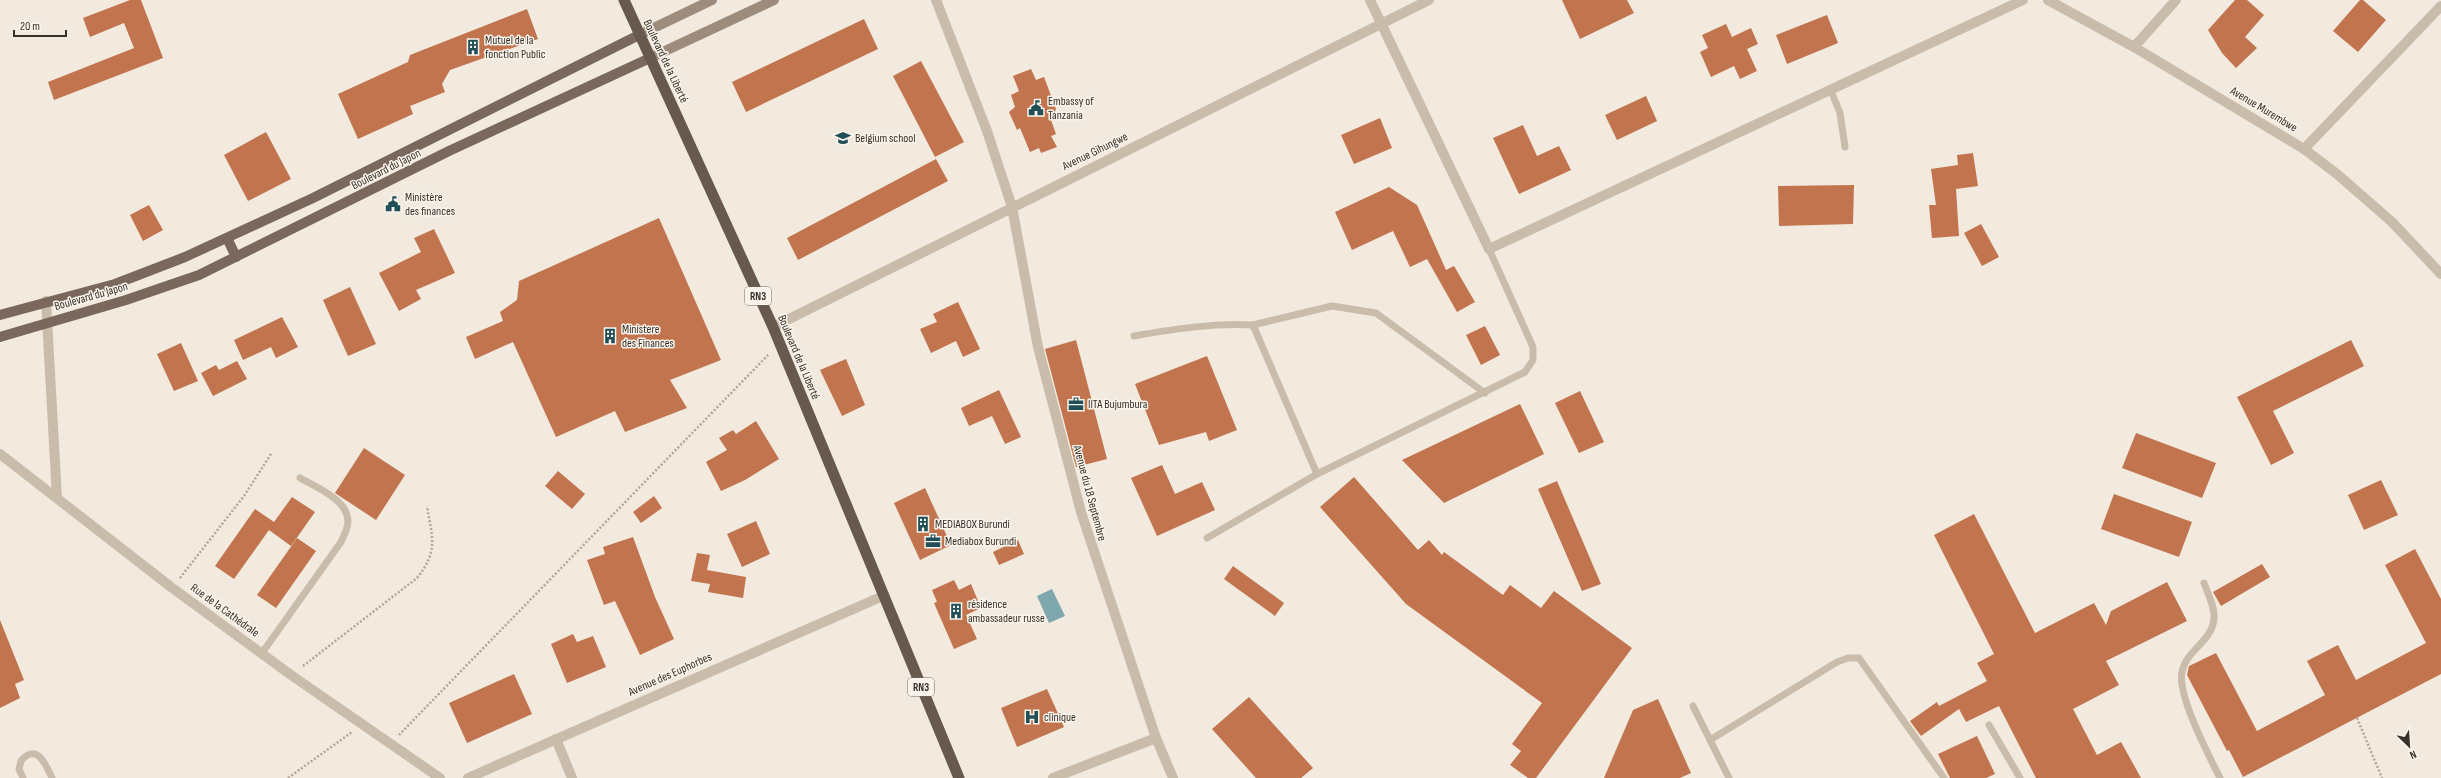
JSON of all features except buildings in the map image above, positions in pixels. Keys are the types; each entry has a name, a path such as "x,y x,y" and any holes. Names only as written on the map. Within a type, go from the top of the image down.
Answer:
{"highway":[{"name":"Boulevard de la Liberté","path":"624,0 773,327 883,596"},
{"name":"RN3","path":"883,596 959,778"}],"main road":[{"name":"Boulevard du Japon","path":"0,315 129,278 185,258 313,198 712,0"},
{"name":"Boulevard du Japon","path":"0,336 163,288 236,257 450,151 774,0"},
{"path":"227,238 236,257"}],"street":[{"name":"Avenue du 18 Septembre","path":"936,0 987,131 1012,207 1038,347 1081,512 1156,738 1173,778"},
{"path":"1370,0 1489,249 2023,0"},
{"name":"Avenue Gihungwe","path":"773,327 1429,0"},
{"name":"Avenue Murembwe","path":"2048,0 2134,47 2304,149 2337,174 2392,222 2441,274"},
{"path":"2134,47 2176,0"},
{"path":"2304,149 2441,6"},
{"path":"46,302 58,498"},
{"name":"Rue de la Cathédrale","path":"0,454 171,587 291,675 363,723 390,744 440,778"},
{"name":"Avenue des Euphorbes","path":"468,778 883,596"},
{"path":"1054,778 1156,738"},
{"path":"556,739 572,778"}],"lane":[{"path":"1830,91 1840,113 1845,147"},
{"path":"1207,538 1317,474 1485,393 1525,372 1533,360 1533,348 1489,249"},
{"path":"1134,336 1192,326 1224,324 1253,325 1332,306 1376,314 1485,393"},
{"path":"1253,325 1317,474"},
{"path":"262,653 341,542 348,526 345,512 338,500 300,478"},
{"path":"2204,583 2215,617 2212,631 2188,657 2182,672 2182,690 2201,738 2220,778"},
{"path":"1710,740 1837,662 1848,658 1859,658 1944,778"},
{"path":"1693,706 1730,778"},
{"path":"1989,725 2020,778"},
{"path":"23,778 19,769 21,761 28,756 37,755 44,759 52,778"}],"path":[{"path":"390,744 779,343"},
{"path":"171,587 184,574 244,496 271,454"},
{"path":"291,675 422,572 427,566 433,548 427,506"},
{"path":"2357,718 2382,778"},
{"path":"288,778 363,723"}],"water":[{"path":"1052,589 1065,616 1049,623 1037,596"}],"place":[{"name":"Mutuel de la fonction Public","path":"473,47"},
{"name":"Embassy of Tanzania","path":"1036,108"},
{"name":"Belgium school","path":"843,138"},
{"name":"Ministère des finances","path":"393,204"},
{"name":"Ministere des Finances","path":"610,336"},
{"name":"IITA Bujumbura","path":"1076,404"},
{"name":"MEDIABOX Burundi","path":"923,524"},
{"name":"Mediabox Burundi","path":"933,541"},
{"name":"résidence ambassadeur russe","path":"956,611"},
{"name":"clinique","path":"1032,717"}]}
